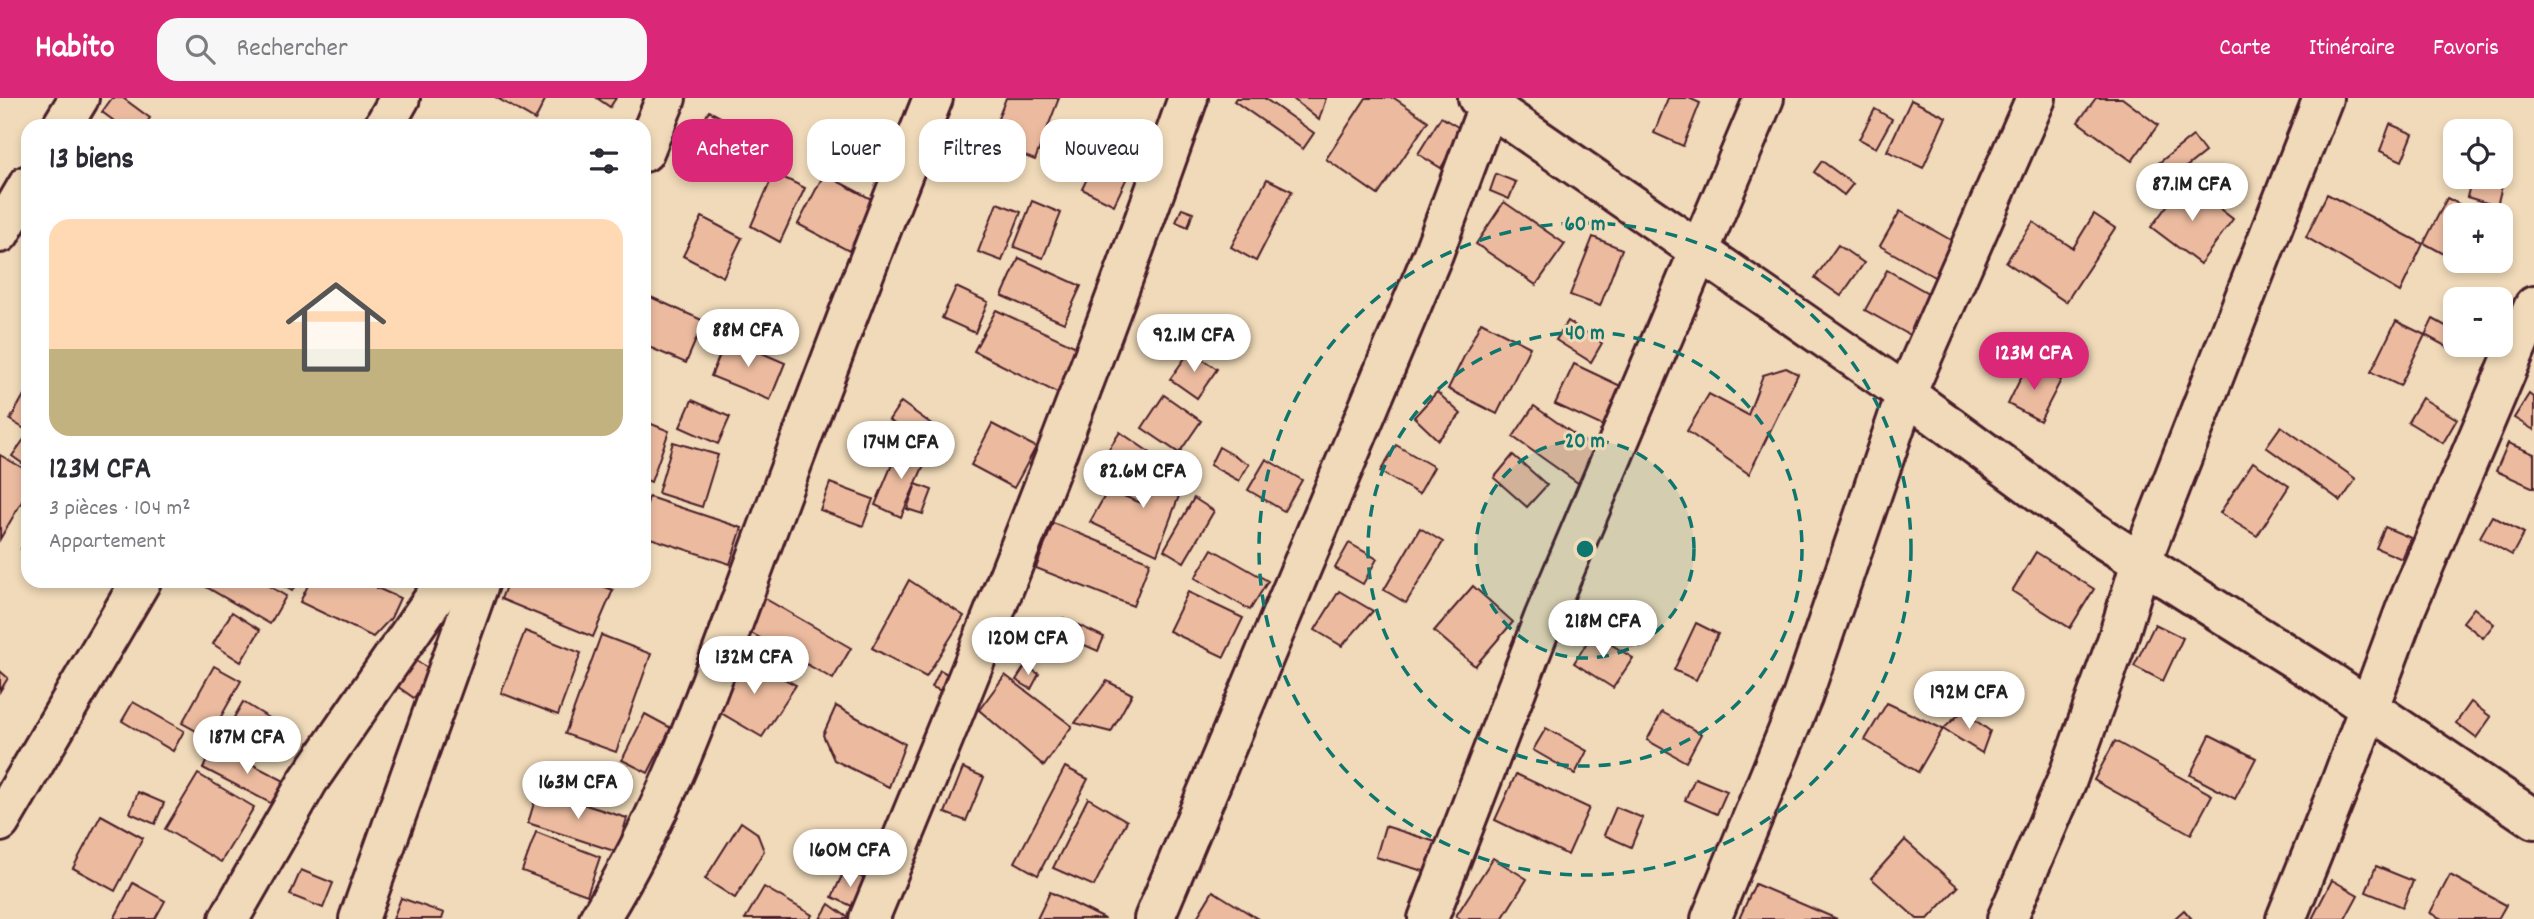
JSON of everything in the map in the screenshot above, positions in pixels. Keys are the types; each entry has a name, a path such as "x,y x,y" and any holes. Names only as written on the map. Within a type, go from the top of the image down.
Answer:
{"street":[{"path":"66,119 79,98"},
{"path":"388,119 400,98"},
{"path":"651,135 666,98"},
{"path":"599,919 625,878 695,723 859,283 933,98"},
{"path":"869,919 979,655 1112,314 1188,98"},
{"path":"1428,919 1544,618 1764,98"},
{"path":"1711,919 1802,697 1906,394 2036,98"},
{"path":"2007,919 2067,780 2117,642 2141,562 2323,98"},
{"path":"1153,919 1433,254 1486,100 1699,253 1906,394 2059,507 2534,819"},
{"path":"0,233 21,197"},
{"path":"2286,919 2340,785 2406,608 2534,306"},
{"path":"0,822 137,588"},
{"path":"229,919 308,781 441,588"},
{"path":"359,919 477,588"}],"building":[{"path":"112,98 123,98 150,118 112,119 102,112"},
{"path":"497,98 546,98 533,119"},
{"path":"597,98 616,98 610,107"},
{"path":"1006,98 1059,98 1051,119 1040,119 1040,147 1035,160 1026,156 1026,119 998,119"},
{"path":"1236,98 1264,98 1314,133 1303,149 1234,101"},
{"path":"1292,98 1326,98 1319,120"},
{"path":"1366,98 1394,98 1428,121 1378,195 1326,159"},
{"path":"1668,98 1689,98 1700,103 1683,146 1654,133"},
{"path":"2096,98 2122,98 2158,125 2132,161 2078,122"},
{"path":"1911,100 1946,117 1923,168 1887,151"},
{"path":"1875,109 1892,119 1876,148 1859,139"},
{"path":"709,111 724,119 705,119"},
{"path":"1441,117 1463,130 1441,168 1418,154"},
{"path":"2390,124 2413,134 2402,161 2380,151"},
{"path":"2193,136 2205,152 2167,182 2155,166"},
{"path":"1822,161 1853,184 1844,195 1814,172"},
{"path":"1496,174 1516,182 1509,199 1490,191"},
{"path":"1267,179 1292,191 1256,261 1231,247"},
{"path":"770,182 793,182 805,188 780,242 751,226"},
{"path":"820,182 839,182 875,201 849,251 798,224"},
{"path":"1085,182 1125,182 1114,205 1082,189"},
{"path":"2185,182 2233,219 2200,264 2151,227"},
{"path":"2469,189 2501,189 2498,203 2467,197"},
{"path":"2327,194 2423,244 2400,292 2306,237"},
{"path":"2447,198 2457,203 2444,203"},
{"path":"1032,201 1061,213 1043,258 1014,247"},
{"path":"1504,202 1565,244 1536,285 1476,244"},
{"path":"997,203 1021,212 1002,261 978,252"},
{"path":"2443,206 2443,253 2424,243"},
{"path":"1182,208 1193,212 1188,227 1176,222"},
{"path":"1900,211 1956,243 1936,278 1880,246"},
{"path":"2094,214 2115,228 2066,302 2006,262 2033,222 2073,248"},
{"path":"702,217 742,238 723,277 683,256"},
{"path":"1593,237 1622,249 1600,306 1570,295"},
{"path":"1838,245 1864,263 1841,296 1815,278"},
{"path":"1019,258 1081,286 1064,323 1002,296"},
{"path":"1887,270 1935,297 1913,337 1865,310"},
{"path":"956,287 988,302 975,333 942,318"},
{"path":"651,297 704,321 686,363 651,348"},
{"path":"996,310 1083,350 1063,396 974,351"},
{"path":"751,318 778,333 768,350 741,335"},
{"path":"2433,319 2443,324 2443,345 2425,335"},
{"path":"1568,321 1602,343 1591,362 1556,340"},
{"path":"2396,321 2425,335 2400,386 2371,372"},
{"path":"1481,322 1530,347 1497,414 1448,389"},
{"path":"727,338 785,363 770,400 711,376"},
{"path":"1190,351 1217,369 1197,398 1170,379"},
{"path":"2028,363 2061,380 2040,421 2008,404"},
{"path":"1574,364 1627,389 1609,429 1555,404"},
{"path":"1786,368 1798,374 1749,474 1687,431 1709,394 1748,415 1763,375"},
{"path":"1437,392 1461,414 1438,440 1414,417"},
{"path":"2529,394 2534,398 2534,430 2514,418"},
{"path":"1164,395 1201,421 1179,453 1142,428"},
{"path":"2422,398 2457,419 2443,443 2408,422"},
{"path":"21,400 21,427 10,420"},
{"path":"692,400 730,417 718,444 680,427"},
{"path":"901,402 937,428 925,445 889,420"},
{"path":"1534,406 1599,452 1578,483 1513,437"},
{"path":"651,424 669,431 651,482"},
{"path":"992,424 1036,447 1014,488 971,465"},
{"path":"2281,426 2356,479 2341,501 2266,447"},
{"path":"1120,432 1155,456 1140,479 1105,455"},
{"path":"673,442 718,455 702,507 658,493"},
{"path":"2508,443 2534,454 2534,488 2496,471"},
{"path":"21,444 21,462 12,456"},
{"path":"900,445 927,458 901,517 875,505"},
{"path":"1396,445 1434,467 1419,494 1380,472"},
{"path":"1219,447 1249,464 1239,481 1210,465"},
{"path":"0,455 21,467 21,503 0,539"},
{"path":"1513,455 1547,485 1527,507 1494,478"},
{"path":"1266,459 1302,480 1284,511 1248,490"},
{"path":"1161,461 1188,472 1157,554 1090,522 1108,490 1144,504"},
{"path":"2253,462 2289,486 2257,536 2220,513"},
{"path":"830,483 873,499 863,526 820,510"},
{"path":"916,484 932,490 923,514 907,509"},
{"path":"651,498 742,528 730,564 651,538"},
{"path":"1194,498 1214,511 1184,562 1164,550"},
{"path":"2492,516 2524,533 2512,555 2480,537"},
{"path":"1053,523 1150,562 1133,606 1036,568"},
{"path":"2385,527 2411,538 2402,559 2376,548"},
{"path":"1420,528 1443,542 1406,603 1384,590"},
{"path":"1349,543 1377,559 1363,584 1335,568"},
{"path":"1212,549 1268,581 1250,610 1195,578"},
{"path":"2036,552 2094,589 2070,628 2012,591"},
{"path":"909,580 964,616 926,677 872,648"},
{"path":"1473,586 1513,622 1475,666 1434,631"},
{"path":"208,588 272,588 286,596 270,624"},
{"path":"307,588 377,588 400,598 391,618 373,637 300,602"},
{"path":"505,588 613,590 593,637 501,599"},
{"path":"1339,591 1373,611 1342,646 1315,630"},
{"path":"1188,592 1243,618 1224,657 1169,631"},
{"path":"764,598 851,648 833,679 746,630"},
{"path":"2474,608 2494,624 2483,638 2463,622"},
{"path":"232,612 260,630 241,662 213,644"},
{"path":"1063,618 1104,637 1098,651 1057,633"},
{"path":"1696,623 1718,634 1696,680 1674,670"},
{"path":"2155,624 2183,638 2163,681 2134,666"},
{"path":"525,631 581,653 558,715 501,693"},
{"path":"1593,633 1633,658 1613,688 1574,663"},
{"path":"601,635 651,654 616,752 565,734"},
{"path":"741,656 796,685 762,737 716,710"},
{"path":"412,658 432,671 414,698 394,684"},
{"path":"214,666 241,681 209,738 182,723"},
{"path":"1025,666 1039,674 1031,689 1016,680"},
{"path":"940,670 951,676 944,692 932,687"},
{"path":"0,671 8,678 0,691"},
{"path":"1005,675 1072,726 1044,766 979,710"},
{"path":"1107,681 1132,694 1111,732 1075,723"},
{"path":"133,702 184,731 173,751 122,721"},
{"path":"243,702 269,718 251,748 225,733"},
{"path":"2471,702 2491,717 2476,738 2456,723"},
{"path":"1887,703 1943,729 1918,772 1865,740"},
{"path":"836,706 905,744 889,787 834,760 823,735"},
{"path":"1963,711 1990,731 1982,753 1943,729"},
{"path":"1662,712 1701,734 1686,762 1647,740"},
{"path":"645,714 671,728 648,773 622,760"},
{"path":"1546,728 1587,751 1575,774 1533,750"},
{"path":"2210,735 2256,758 2235,799 2190,775"},
{"path":"2115,741 2212,795 2191,834 2094,780"},
{"path":"215,745 292,785 280,808 203,768"},
{"path":"1065,767 1088,779 1038,875 1015,862"},
{"path":"963,768 984,777 966,821 945,813"},
{"path":"198,774 254,807 221,862 165,829"},
{"path":"1516,774 1589,808 1568,855 1495,820"},
{"path":"1695,778 1727,791 1717,814 1685,800"},
{"path":"538,790 627,818 617,852 528,823"},
{"path":"138,792 164,803 155,824 130,813"},
{"path":"1088,798 1127,821 1094,886 1053,868"},
{"path":"1616,807 1643,818 1631,847 1604,835"},
{"path":"101,815 143,838 115,891 73,868"},
{"path":"741,822 757,833 764,851 735,898 705,879"},
{"path":"1385,826 1439,843 1430,873 1376,857"},
{"path":"536,832 600,857 587,895 522,871"},
{"path":"1905,840 1958,887 1928,919 1917,919 1871,878"},
{"path":"1493,858 1527,879 1502,919 1461,919 1456,916"},
{"path":"2376,866 2413,881 2403,907 2366,892"},
{"path":"845,869 868,880 856,908 832,897"},
{"path":"301,870 333,883 323,908 290,895"},
{"path":"2450,875 2506,905 2498,919 2442,919 2430,913"},
{"path":"2332,880 2358,895 2345,919 2312,919"},
{"path":"133,883 165,901 155,919 114,919"},
{"path":"1755,884 1837,919 1739,919"},
{"path":"764,887 812,915 810,919 745,919"},
{"path":"1213,891 1258,919 1196,919"},
{"path":"1050,892 1105,919 1037,919"},
{"path":"401,898 444,913 442,919 393,919"},
{"path":"829,904 850,919 820,919"},
{"path":"2184,910 2192,919 2174,919"}]}
